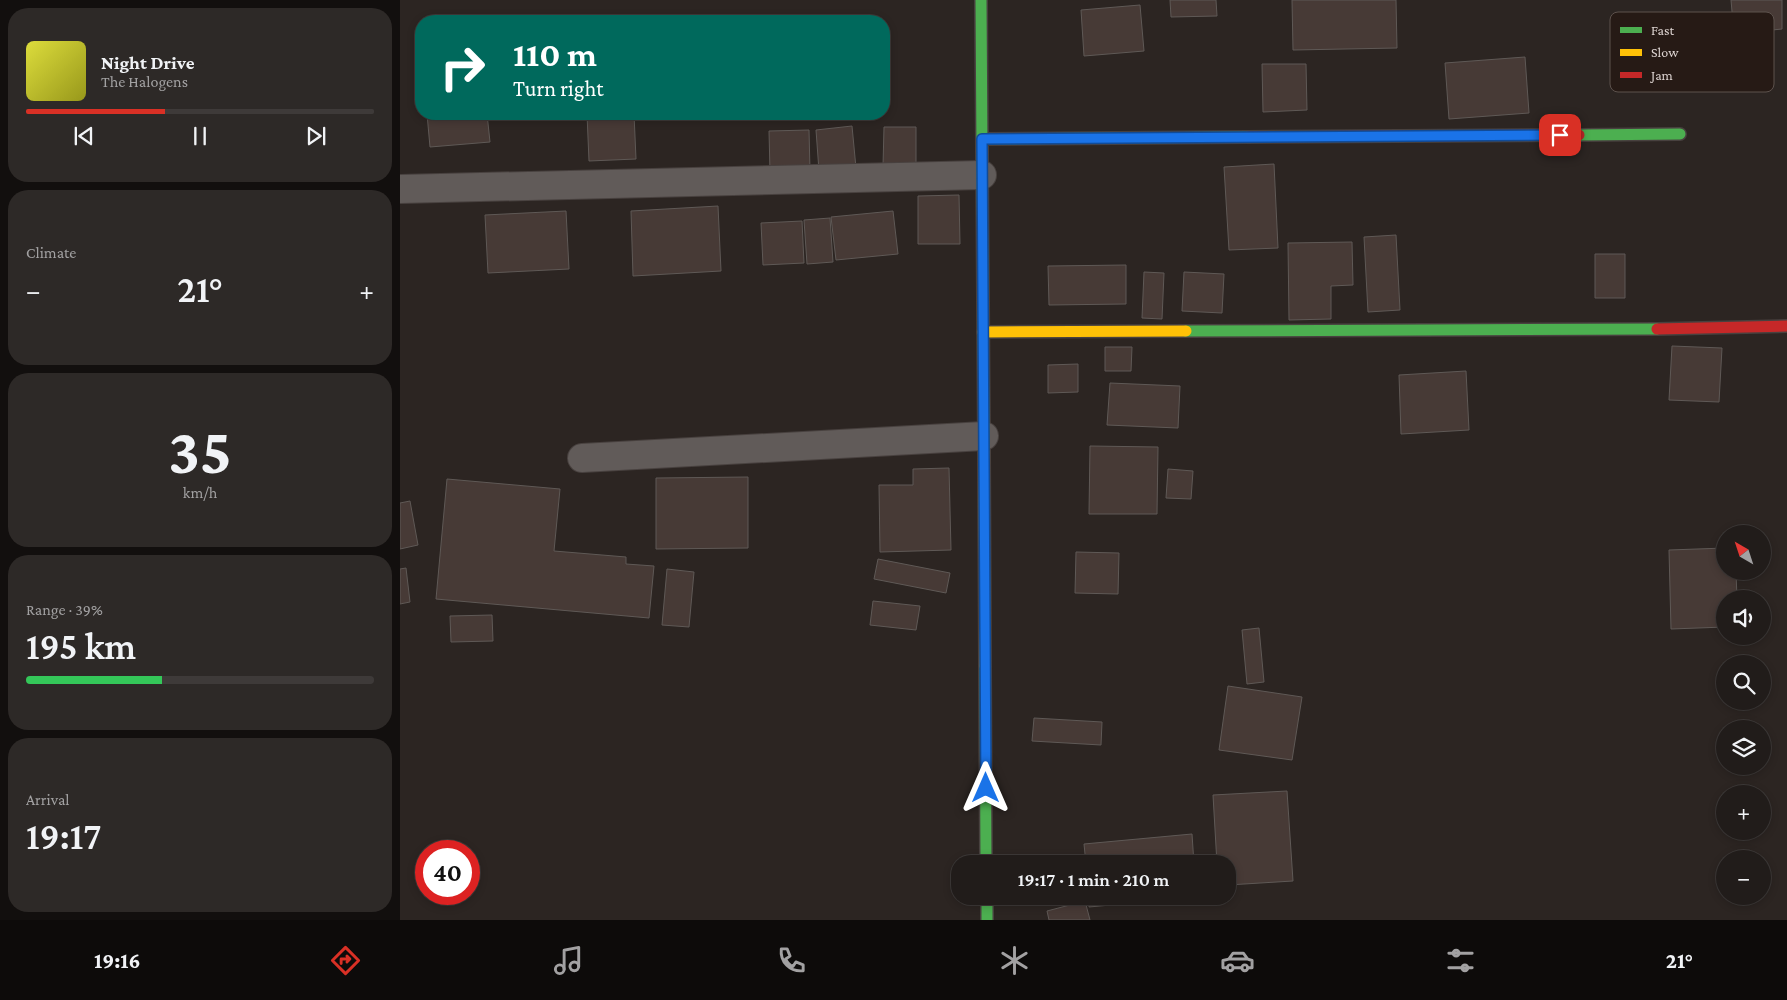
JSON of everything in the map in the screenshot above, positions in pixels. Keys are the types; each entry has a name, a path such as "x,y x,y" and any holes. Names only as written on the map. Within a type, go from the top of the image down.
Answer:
{"street":[{"path":"981,0 986,855"},
{"path":"982,139 1680,134"},
{"path":"400,189 982,175"},
{"path":"983,332 1588,330 1787,326"},
{"path":"582,458 984,436"},
{"path":"987,905 987,920"}],"building":[{"path":"1170,0 1216,0 1217,16 1171,17"},
{"path":"1292,0 1396,0 1397,48 1293,50"},
{"path":"1731,0 1782,0 1782,29 1774,30 1774,12 1732,12"},
{"path":"1140,5 1144,51 1084,56 1081,10"},
{"path":"1525,57 1529,113 1449,119 1445,63"},
{"path":"1262,64 1306,64 1307,110 1263,112"},
{"path":"428,120 488,120 490,142 430,147"},
{"path":"587,120 634,120 636,159 589,161"},
{"path":"852,126 856,168 819,171 816,130"},
{"path":"884,127 916,127 916,166 883,166"},
{"path":"809,130 810,171 770,172 769,131"},
{"path":"1274,164 1278,248 1229,250 1224,167"},
{"path":"959,195 960,244 918,244 918,196"},
{"path":"718,206 721,271 633,276 631,211"},
{"path":"566,211 569,269 488,273 485,215"},
{"path":"893,211 898,254 836,260 831,217"},
{"path":"830,218 833,262 807,264 804,220"},
{"path":"802,221 804,263 763,265 761,223"},
{"path":"1396,235 1400,310 1368,312 1364,237"},
{"path":"1352,242 1353,285 1331,286 1331,319 1289,320 1288,243"},
{"path":"1595,254 1625,254 1625,298 1595,298"},
{"path":"1126,265 1126,304 1049,305 1048,266"},
{"path":"1144,272 1164,273 1162,319 1142,318"},
{"path":"1184,272 1224,274 1222,313 1182,311"},
{"path":"1672,346 1722,348 1719,402 1669,400"},
{"path":"1105,347 1132,347 1131,371 1105,371"},
{"path":"1078,364 1078,392 1048,393 1048,365"},
{"path":"1466,371 1469,430 1401,434 1399,375"},
{"path":"1110,383 1180,386 1178,428 1107,425"},
{"path":"1090,446 1158,447 1157,514 1089,514"},
{"path":"949,468 951,550 880,552 879,485 913,485 913,469"},
{"path":"1168,469 1193,471 1191,499 1166,498"},
{"path":"748,477 748,548 656,549 656,478"},
{"path":"447,479 560,489 554,551 626,557 626,564 654,566 649,618 436,599"},
{"path":"410,501 418,545 400,549 400,503"},
{"path":"1716,548 1716,580 1736,580 1737,590 1716,590 1716,627 1671,629 1669,550"},
{"path":"1076,552 1119,553 1118,594 1075,593"},
{"path":"878,559 950,573 946,593 874,579"},
{"path":"406,568 410,602 400,604 400,569"},
{"path":"667,569 694,572 689,627 662,625"},
{"path":"873,601 920,606 916,630 870,625"},
{"path":"492,615 493,641 451,642 450,616"},
{"path":"1259,628 1264,682 1247,684 1242,630"},
{"path":"1228,686 1302,697 1292,760 1219,750"},
{"path":"1034,718 1102,722 1101,745 1032,741"},
{"path":"1287,791 1293,881 1236,885 1236,855 1216,855 1213,795"},
{"path":"1192,834 1193,855 1085,855 1084,844"},
{"path":"1070,905 1086,905 1090,920 1049,920 1047,911"},
{"path":"1089,905 1111,905 1089,907"}],"traffic: fast":[{"path":"981,0 984,452"},
{"path":"1579,135 1680,134"},
{"path":"982,139 1247,137"},
{"path":"1186,331 1657,329"},
{"path":"985,666 986,855"},
{"path":"987,905 987,920"}],"traffic: slow":[{"path":"983,332 1186,331"},
{"path":"984,452 985,666"}],"traffic: jam":[{"path":"1247,137 1579,135"},
{"path":"1657,329 1787,326"}],"route":[{"path":"986,788 982,139 1560,135"}]}
